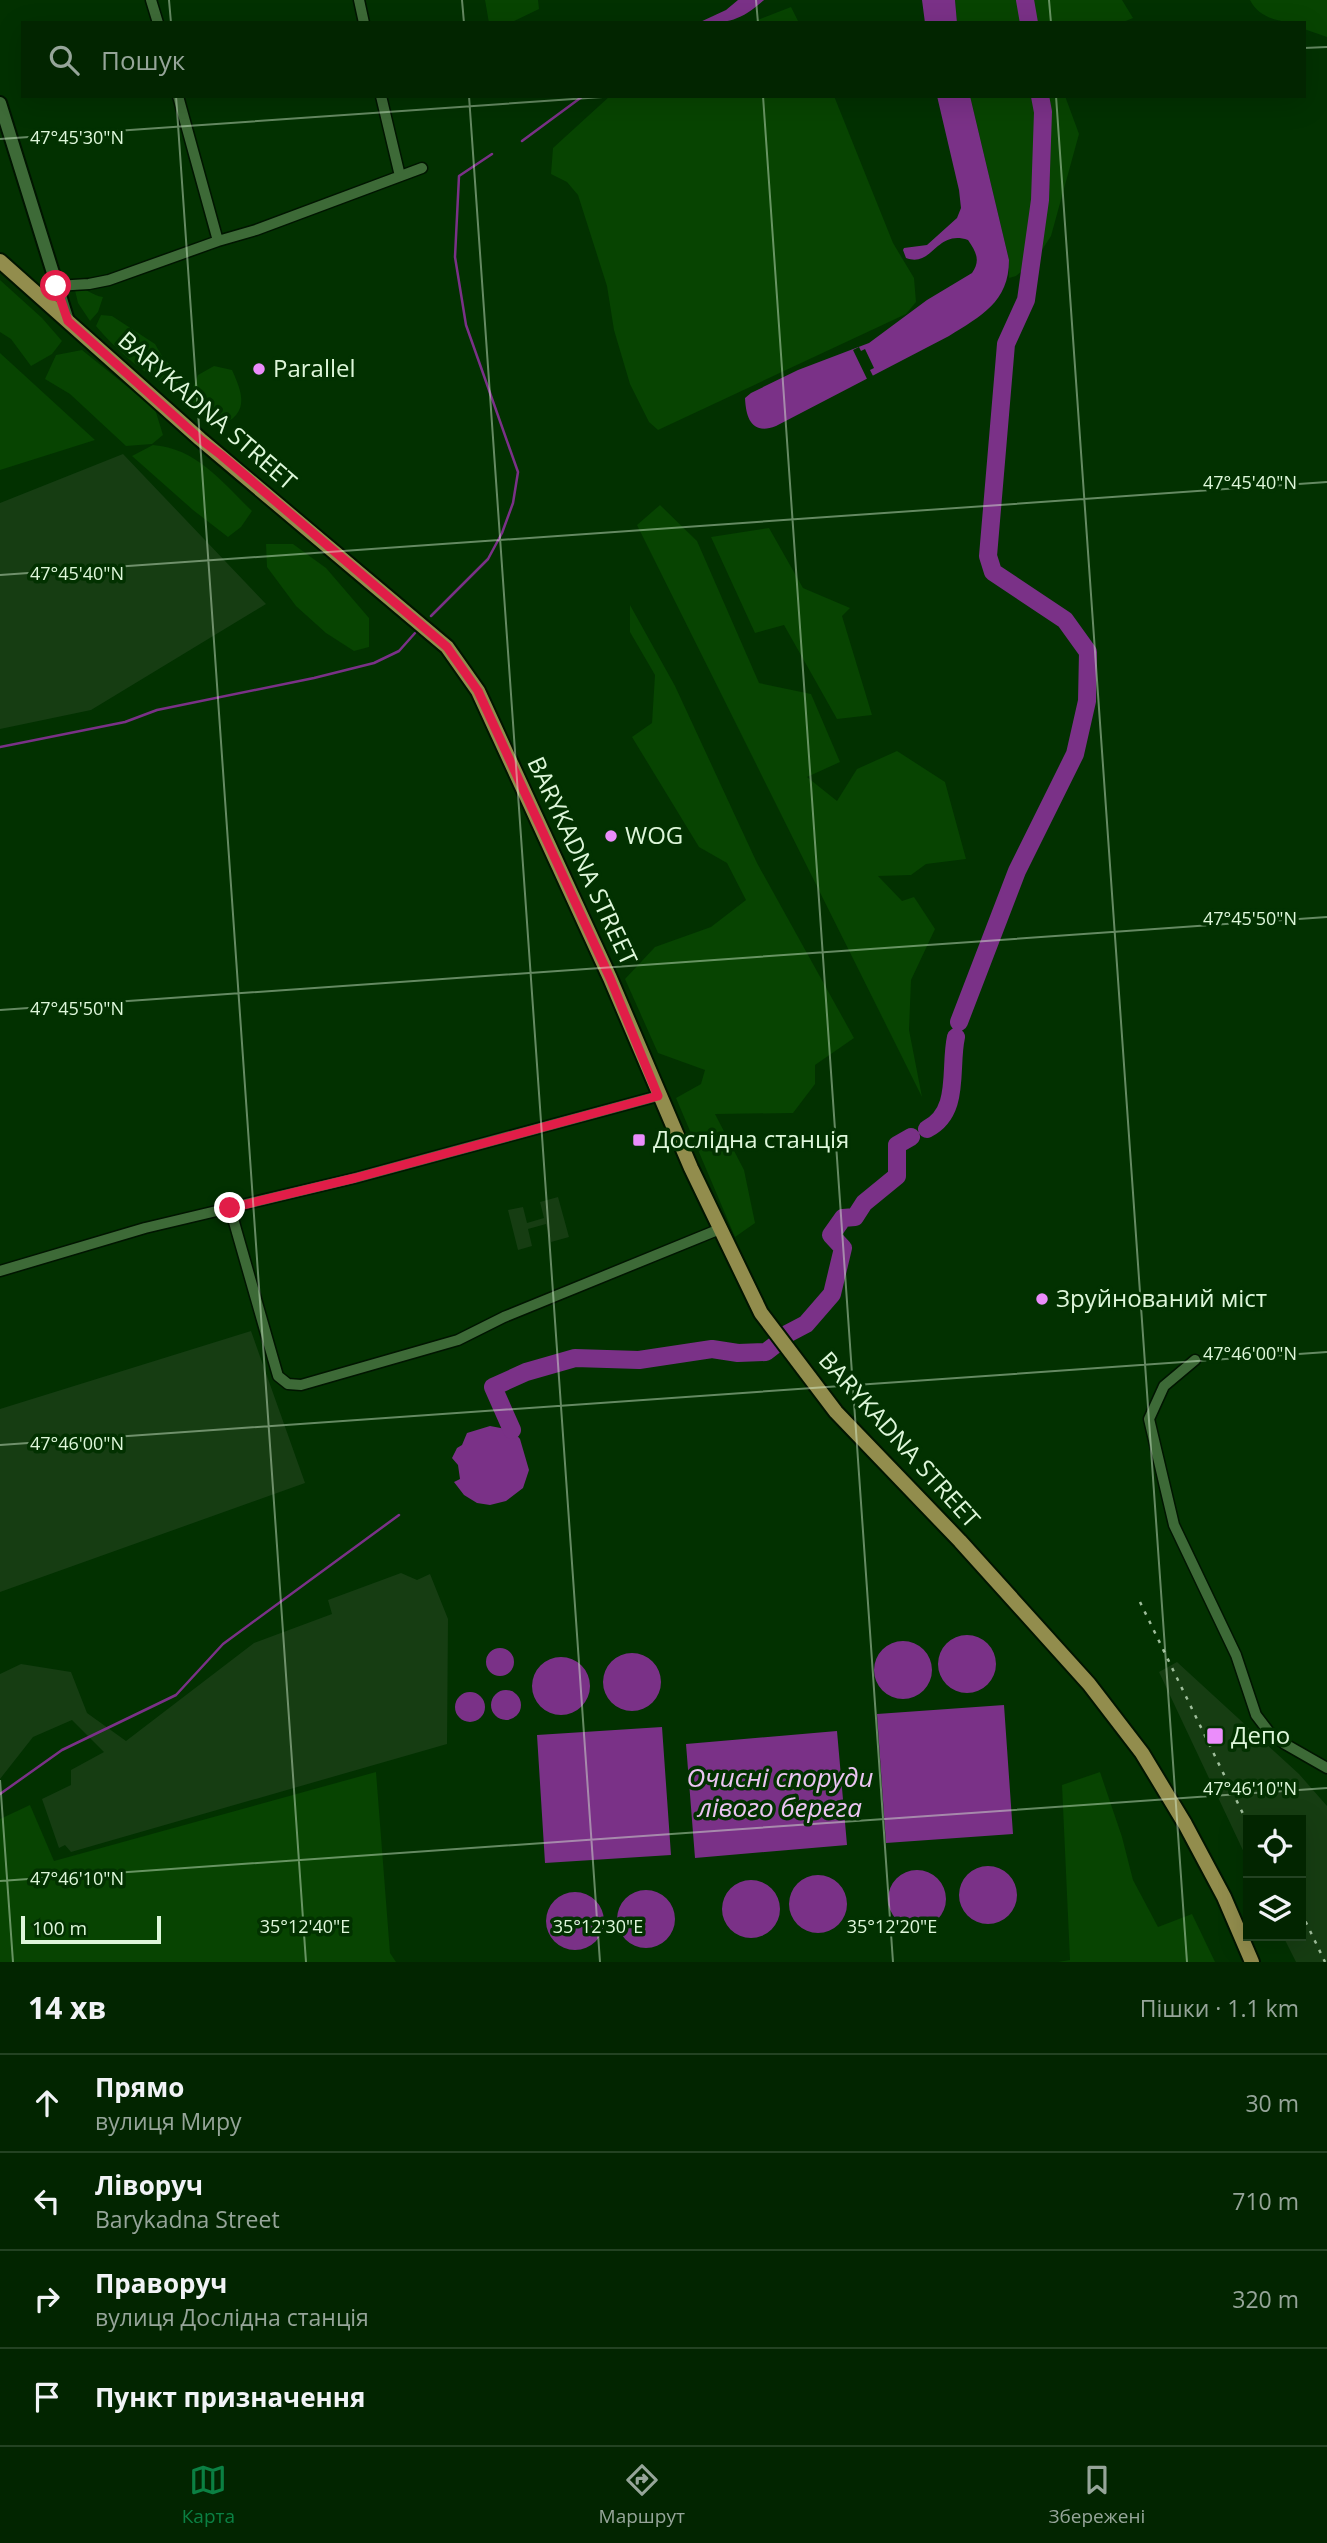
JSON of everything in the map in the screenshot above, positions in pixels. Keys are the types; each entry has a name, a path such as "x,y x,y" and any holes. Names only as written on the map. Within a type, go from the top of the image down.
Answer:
{"main road":[{"name":"BARYKADNA STREET","path":"0,261 200,439 447,647 478,691 610,978 658,1096 761,1313 836,1412 960,1541 1089,1684 1142,1753 1204,1861 1252,1962"}],"street":[{"path":"151,0 157,21"},
{"path":"359,0 364,21"},
{"path":"179,98 218,241"},
{"path":"381,98 400,176"},
{"path":"0,103 68,321"},
{"path":"56,286 89,285 109,280 256,230 422,168"},
{"path":"0,1271 145,1228 355,1178 658,1096"},
{"path":"230,1208 278,1376 288,1384 302,1385 458,1340 504,1317 720,1228"},
{"path":"1195,1360 1164,1386 1149,1419 1174,1525 1236,1655 1256,1715 1269,1732 1285,1744 1327,1768"}],"shaded area":[{"path":"485,0 538,0 539,9 514,21 489,21"},
{"path":"955,0 1122,0 1133,18 1126,21 957,21"},
{"path":"1250,0 1327,0 1327,37 1306,30 1306,21 1281,21 1266,16 1254,7"},
{"path":"791,7 798,21 755,21"},
{"path":"608,98 835,98 893,243 914,278 916,302 906,314 658,430 649,422 630,384 614,330 607,286 578,195 567,182 551,174 553,148"},
{"path":"970,98 1066,98 1079,134 1051,236 1036,259 1016,276 1009,278 1009,260"},
{"path":"0,280 42,318 62,341 52,354 31,366 11,339 0,332"},
{"path":"74,286 103,297 98,312 90,321 78,303"},
{"path":"101,315 112,316 155,344 163,358 183,377 173,388 142,369 96,326"},
{"path":"82,350 155,409 163,435 152,444 126,446 70,394 45,379 56,355"},
{"path":"0,353 95,440 0,470"},
{"path":"214,366 232,370 241,396 239,410 235,416 218,427 193,408 191,393 198,375"},
{"path":"153,445 182,452 219,478 252,511 241,527 228,537 132,456"},
{"path":"123,454 266,604 91,710 0,729 0,503"},
{"path":"660,505 697,541 759,683 811,694 840,762 807,777 837,801 857,769 897,751 945,782 966,859 926,864 911,875 878,876 902,901 914,897 935,929 911,980 909,1030 922,1097 637,525"},
{"path":"769,528 803,588 850,608 842,616 872,715 837,719 784,625 755,633 711,537"},
{"path":"266,544 293,544 326,568 369,618 369,647 354,651 326,633 296,606 267,567"},
{"path":"630,605 675,686 757,863 854,1038 815,1065 815,1084 793,1113 715,1114 744,1170 755,1223 735,1237 676,1098 701,1084 705,1070 658,1053 625,979 655,947 711,927 746,900 727,863 699,847 632,737 652,723 655,675 630,632"},
{"path":"558,1197 569,1237 551,1242 546,1224 528,1229 532,1246 518,1250 508,1210 523,1207 527,1223 544,1218 540,1202"},
{"path":"251,1331 305,1483 0,1592 0,1409"},
{"path":"401,1573 417,1580 430,1574 448,1619 447,1744 71,1852 65,1845 59,1848 42,1799 71,1785 71,1770 104,1752 72,1720 33,1737 0,1779 0,1674 21,1664 71,1672 87,1713 126,1741 254,1643 332,1614 328,1600"},
{"path":"1177,1662 1299,1774 1327,1806 1327,1962 1296,1962 1286,1941 1306,1941 1306,1815 1243,1815 1243,1850 1159,1672"},
{"path":"376,1772 390,1953 396,1962 0,1962 0,1819 30,1805 54,1861"},
{"path":"1100,1772 1133,1880 1158,1927 1192,1914 1215,1962 1058,1962 1070,1960 1062,1785"}],"water":[{"path":"738,0 764,0 734,19 702,21 726,10"},
{"path":"922,0 955,0 957,21 925,21"},
{"path":"937,98 970,98 1009,260 1004,287 991,306 949,336 776,426 762,429 752,424 745,398 751,393 798,370 869,343 927,300 972,273 976,256 968,240 957,238 941,243 923,258 915,260 906,258 903,250 927,245 957,218 961,208"},
{"path":"490,1426 512,1430 520,1439 529,1470 523,1488 506,1501 490,1505 477,1503 464,1495 454,1482 460,1479 458,1465 452,1458 467,1433"},
{"path":"967,1635 978,1637 991,1648 996,1664 994,1675 983,1688 967,1693 956,1691 943,1680 938,1664 940,1653 951,1640"},
{"path":"903,1641 919,1646 927,1654 932,1670 927,1686 919,1694 903,1699 887,1694 879,1686 874,1670 879,1654 887,1646"},
{"path":"500,1648 510,1652 514,1662 510,1672 500,1676 490,1672 486,1662 490,1652"},
{"path":"632,1653 643,1655 656,1666 661,1682 659,1693 648,1706 632,1711 621,1709 608,1698 603,1682 605,1671 616,1658"},
{"path":"561,1657 572,1659 585,1670 590,1686 588,1697 577,1710 561,1715 550,1713 537,1702 532,1686 534,1675 545,1662"},
{"path":"506,1690 517,1694 521,1705 517,1716 506,1720 495,1716 491,1705 495,1694"},
{"path":"470,1692 481,1696 485,1707 481,1718 470,1722 459,1718 455,1707 459,1696"},
{"path":"1004,1705 1013,1834 886,1843 877,1714"},
{"path":"662,1727 671,1855 545,1863 537,1735"},
{"name":"Очисні споруди лівого берега","path":"837,1731 847,1845 695,1858 686,1744"},
{"path":"988,1866 1004,1871 1012,1879 1017,1895 1012,1911 1004,1919 988,1924 972,1919 964,1911 959,1895 964,1879 972,1871"},
{"path":"917,1870 933,1875 941,1883 946,1899 941,1915 933,1923 917,1928 901,1923 893,1915 888,1899 893,1883 901,1875"},
{"path":"818,1875 834,1880 842,1888 847,1904 842,1920 834,1928 818,1933 802,1928 794,1920 789,1904 794,1888 802,1880"},
{"path":"751,1880 767,1885 775,1893 780,1909 775,1925 767,1933 751,1938 735,1933 727,1925 722,1909 727,1893 735,1885"},
{"path":"646,1890 657,1892 670,1903 675,1919 673,1930 662,1943 646,1948 635,1946 622,1935 617,1919 619,1908 630,1895"},
{"path":"575,1892 586,1894 599,1905 604,1921 602,1932 591,1945 575,1950 564,1948 551,1937 546,1921 548,1910 559,1897"}],"pier":[{"path":"859,347 861,351 865,349 874,368 870,370 874,378 868,381 853,350"}],"waterway":[{"path":"1025,0 1029,21"},
{"path":"522,141 580,98"},
{"path":"959,1022 1017,871 1075,754 1087,701 1088,652 1065,620 993,572 988,556 1006,344 1026,300 1040,200 1043,112 1040,98"},
{"path":"431,616 488,559 502,533 513,503 518,472 466,325 455,257 459,176 492,154"},
{"path":"0,747 125,722 157,710 374,663 399,651 415,633"},
{"path":"927,1129 938,1121 949,1101 956,1037"},
{"path":"787,1334 806,1324 832,1294 843,1248 831,1235 843,1218 855,1217 864,1203 897,1176 897,1145 911,1137"},
{"path":"512,1430 493,1387 526,1372 575,1358 639,1360 712,1349 738,1353 766,1352 775,1345"},
{"path":"0,1794 62,1750 176,1695 223,1644 399,1515"}],"railway":[{"path":"1140,1602 1244,1815"},
{"path":"1306,1922 1325,1962"}],"place":[{"name":"Parallel","path":"259,369"},
{"name":"WOG","path":"611,836"},
{"name":"Дослідна станція","path":"639,1140"},
{"name":"Зруйнований міст","path":"1042,1299"},
{"name":"Депо","path":"1215,1736"}],"route":[{"path":"56,286 68,321 200,439 447,647 478,691 610,978 658,1096 355,1178 230,1208"}]}
